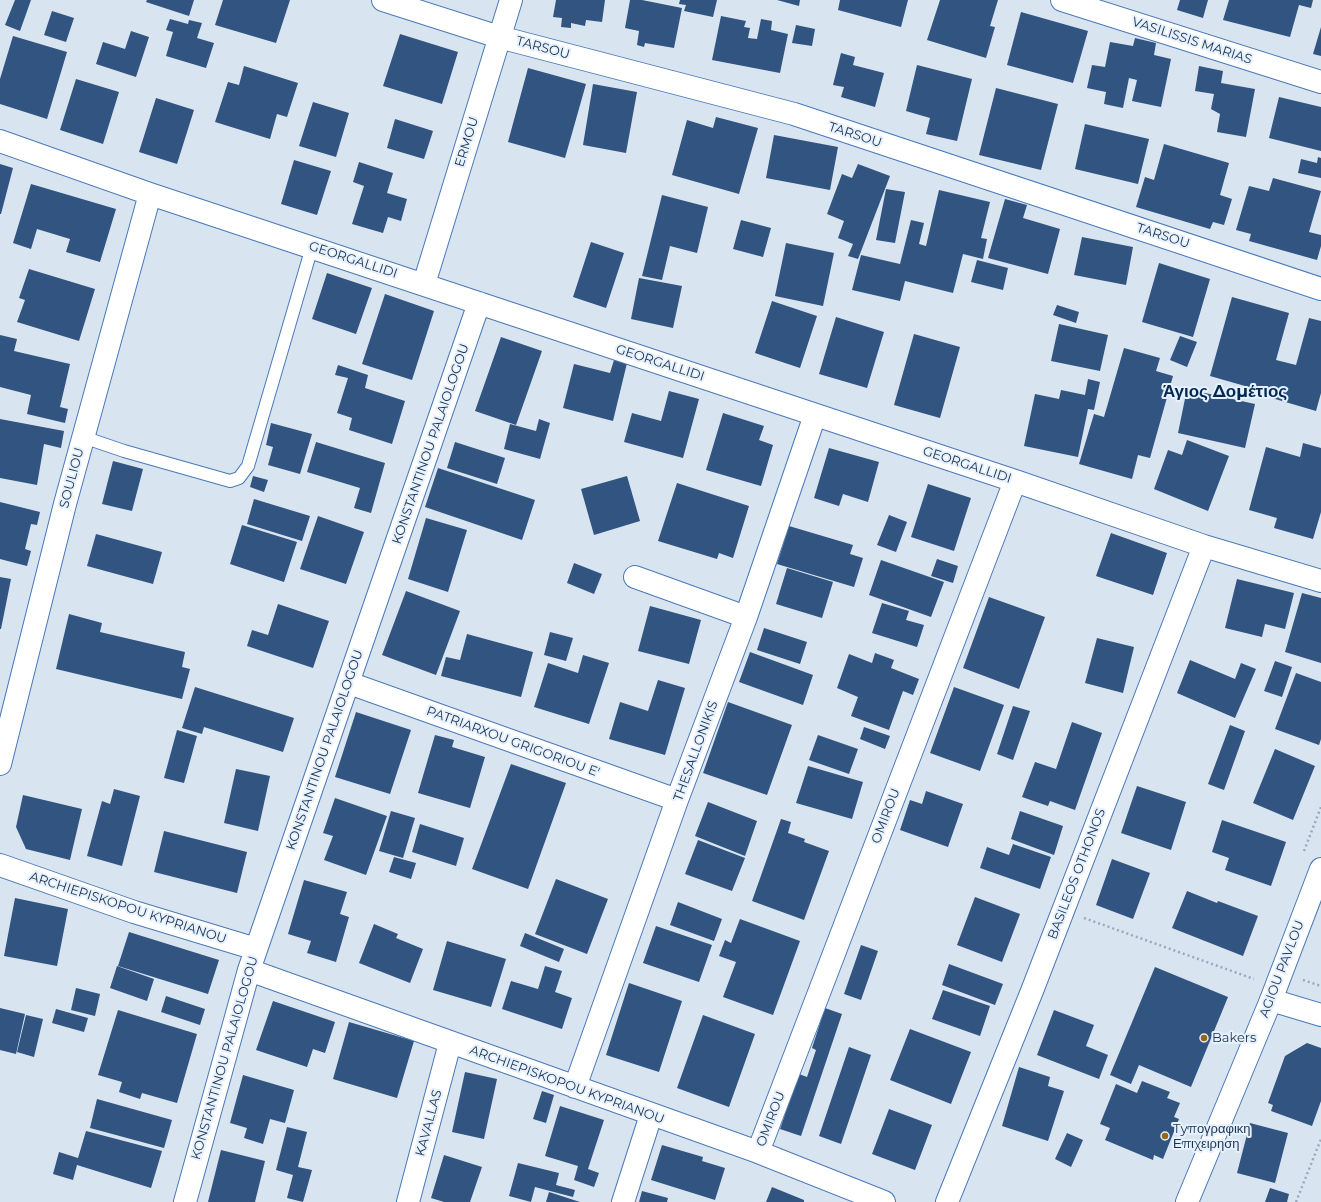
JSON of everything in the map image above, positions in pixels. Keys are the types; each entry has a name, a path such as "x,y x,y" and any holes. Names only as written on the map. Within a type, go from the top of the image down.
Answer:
{"street":[{"name":"TARSOU","path":"383,0 499,37 794,114 1321,289"},
{"name":"ERMOU","path":"424,284 511,0"},
{"name":"VASILISSIS MARIAS","path":"1062,0 1321,82"},
{"name":"GEORGALLIDI","path":"0,141 150,194 1014,481 1204,546 1321,582"},
{"name":"SOULIOU","path":"0,764 83,437 150,194"},
{"name":"KONSTANTINOU PALAIOLOGOU","path":"185,1202 249,970 479,303"},
{"name":"THESALLONIKIS","path":"575,1087 677,800 746,617 815,415"},
{"name":"OMIROU","path":"758,1152 1014,481"},
{"name":"BASILEOS OTHONOS","path":"947,1202 1063,910 1204,546"},
{"path":"635,577 746,617"},
{"name":"PATRIARXOU GRIGORIOU E'","path":"349,683 677,800"},
{"name":"ARCHIEPISKOPOU KYPRIANOU","path":"0,866 134,912 256,949"},
{"name":"AGIOU PAVLOU","path":"1187,1202 1273,994 1321,869"},
{"name":"ARCHIEPISKOPOU KYPRIANOU","path":"249,970 758,1152 843,1195 884,1202"},
{"path":"1273,994 1321,1015"},
{"name":"KAVALLAS","path":"408,1202 450,1043"},
{"path":"623,1202 651,1115"}],"lane":[{"path":"83,437 124,451 230,481 240,478 248,466 312,247"}],"path":[{"path":"1063,910 1273,994"},
{"path":"1296,1202 1321,1139"}],"building":[{"path":"15,0 31,0 20,31 5,25"},
{"path":"147,0 194,0 189,16 146,2"},
{"path":"223,0 290,0 276,43 215,25"},
{"path":"556,0 605,0 602,22 586,20 585,26 571,23 571,28 561,27 562,18 553,17"},
{"path":"630,0 642,0 682,8 674,48 645,43 644,47 637,45 639,31 625,28"},
{"path":"680,0 717,0 713,17 684,11 686,5 679,4"},
{"path":"777,0 800,0 799,6"},
{"path":"840,0 908,0 901,27 838,10"},
{"path":"940,0 998,0 990,26 995,27 986,58 927,40"},
{"path":"1180,0 1208,0 1203,18 1177,10"},
{"path":"1229,0 1313,0 1311,8 1299,5 1290,37 1223,20"},
{"path":"52,11 74,18 66,42 44,35"},
{"path":"1021,12 1088,31 1073,83 1007,65"},
{"path":"721,16 746,21 744,27 750,28 748,38 757,39 761,19 772,21 771,30 788,34 780,73 712,60"},
{"path":"170,19 188,24 189,20 202,23 197,38 214,43 206,68 166,56 173,32 166,30"},
{"path":"796,25 815,29 812,46 792,43"},
{"path":"1321,27 1321,56 1313,54"},
{"path":"131,31 149,37 136,77 96,64 103,42 125,49"},
{"path":"400,34 458,52 442,104 383,86"},
{"path":"13,36 67,52 47,119 0,104 0,79"},
{"path":"1135,38 1156,43 1154,55 1171,59 1161,107 1132,101 1137,80 1129,78 1123,108 1104,104 1106,92 1087,88 1092,65 1105,67 1110,42 1133,46"},
{"path":"841,53 855,57 853,65 884,73 875,107 841,97 844,87 833,85"},
{"path":"917,65 972,79 957,141 926,134 930,118 906,111"},
{"path":"244,66 298,83 287,117 277,114 270,139 215,122 228,82 239,85"},
{"path":"1199,66 1223,71 1221,83 1255,89 1246,137 1217,132 1220,114 1211,109 1214,94 1195,91"},
{"path":"528,68 586,84 565,158 508,142"},
{"path":"76,79 119,92 103,144 60,130"},
{"path":"593,84 637,92 626,153 583,145"},
{"path":"996,88 1058,104 1041,170 979,155"},
{"path":"1279,97 1321,107 1321,151 1269,138"},
{"path":"156,98 194,110 177,164 139,152"},
{"path":"313,102 349,113 336,157 299,146"},
{"path":"716,117 758,128 739,194 672,175 687,120 713,128"},
{"path":"395,119 433,131 424,159 387,148"},
{"path":"1085,124 1149,139 1138,184 1075,169"},
{"path":"774,135 838,147 830,190 766,178"},
{"path":"1164,144 1229,163 1220,195 1232,199 1224,225 1213,222 1210,229 1136,207 1145,177 1154,180"},
{"path":"1318,157 1321,158 1321,178 1298,173 1301,159 1317,163"},
{"path":"294,160 331,171 317,215 281,204"},
{"path":"359,162 393,173 387,193 407,199 401,221 388,217 383,233 352,224 364,186 353,182"},
{"path":"0,164 13,168 1,214 0,214"},
{"path":"858,164 890,176 858,259 848,256 853,244 838,238 844,221 827,214 842,174 852,178"},
{"path":"1273,178 1321,191 1309,232 1321,235 1321,246 1317,260 1249,241 1251,234 1236,230 1249,186 1269,191"},
{"path":"31,184 116,209 100,262 66,252 70,239 37,229 31,249 13,243"},
{"path":"886,189 905,192 895,243 876,240"},
{"path":"939,190 990,202 981,238 987,239 983,259 963,254 953,293 905,281 900,301 852,290 861,255 900,264 911,220 924,223 919,244 926,246"},
{"path":"662,195 708,207 697,253 670,246 662,280 642,276"},
{"path":"1005,199 1027,205 1023,218 1060,229 1048,274 988,258"},
{"path":"741,220 771,228 763,257 733,249"},
{"path":"1082,237 1133,247 1126,285 1074,275"},
{"path":"591,242 624,253 606,308 573,297"},
{"path":"786,243 834,253 823,306 775,296"},
{"path":"977,260 1008,268 1003,290 971,282"},
{"path":"1159,263 1210,279 1193,337 1142,322"},
{"path":"29,269 95,289 79,341 17,322 25,300 19,298"},
{"path":"327,273 372,288 356,334 312,319"},
{"path":"639,278 682,286 673,328 631,319"},
{"path":"385,294 434,311 412,380 362,364"},
{"path":"1232,297 1289,313 1276,360 1296,365 1309,318 1321,321 1321,393 1316,411 1265,396 1266,392 1210,376"},
{"path":"772,301 817,316 800,368 755,353"},
{"path":"1057,305 1079,312 1076,323 1053,315"},
{"path":"836,317 884,332 867,388 819,374"},
{"path":"1059,324 1108,335 1100,371 1051,361"},
{"path":"914,334 960,347 940,418 894,405"},
{"path":"0,335 17,339 14,351 70,364 60,407 68,409 65,423 27,414 31,395 0,387"},
{"path":"1180,336 1197,342 1187,367 1170,360"},
{"path":"501,337 542,351 516,425 475,411"},
{"path":"1124,348 1160,358 1156,371 1173,376 1150,458 1138,455 1132,479 1079,464 1094,414 1104,417"},
{"path":"614,360 627,363 613,421 563,408 574,364 610,373"},
{"path":"338,365 368,375 365,388 405,401 392,444 349,430 352,418 337,413 348,378 335,375"},
{"path":"1088,379 1100,382 1094,410 1088,409 1078,457 1024,446 1035,394 1059,399 1061,390 1085,395"},
{"path":"1187,389 1255,404 1245,448 1178,433"},
{"path":"669,391 699,399 683,458 624,442 632,413 661,421"},
{"path":"723,413 764,426 759,440 773,445 761,486 706,470"},
{"path":"0,419 64,431 61,448 44,444 37,485 0,478"},
{"path":"539,419 550,423 540,459 504,449 510,424 536,431"},
{"path":"271,423 312,434 300,474 268,465 273,447 266,445"},
{"path":"1187,440 1229,456 1208,511 1154,489 1168,450 1182,455"},
{"path":"316,442 385,463 371,513 354,508 360,488 307,472"},
{"path":"455,442 505,458 497,484 447,468"},
{"path":"1303,443 1321,448 1321,512 1313,539 1274,528 1277,518 1249,510 1266,447 1300,457"},
{"path":"829,448 879,462 868,502 843,494 839,506 814,498"},
{"path":"113,461 143,469 132,511 102,504"},
{"path":"438,468 535,500 522,540 425,507"},
{"path":"253,476 268,480 264,492 250,487"},
{"path":"627,476 640,521 594,535 581,489"},
{"path":"677,483 749,506 733,558 719,553 717,559 658,541"},
{"path":"928,484 971,498 954,551 911,537"},
{"path":"254,499 310,516 302,541 247,524"},
{"path":"0,502 40,512 37,525 31,524 25,549 31,551 27,566 0,559"},
{"path":"889,515 907,522 896,552 877,545"},
{"path":"318,516 364,532 346,584 300,569"},
{"path":"426,518 467,530 448,592 408,579"},
{"path":"242,525 297,542 284,582 230,564"},
{"path":"789,526 853,545 850,554 863,558 854,587 777,564"},
{"path":"1111,533 1167,553 1153,595 1096,576"},
{"path":"96,534 162,552 153,584 87,566"},
{"path":"937,559 958,566 953,583 931,576"},
{"path":"881,560 944,582 931,617 869,595"},
{"path":"574,563 602,574 594,594 567,583"},
{"path":"787,568 833,582 822,618 776,604"},
{"path":"0,577 11,579 1,629 0,629"},
{"path":"1237,579 1294,593 1285,629 1265,624 1262,637 1225,628"},
{"path":"406,591 460,611 436,675 382,655"},
{"path":"1302,593 1321,598 1321,663 1285,652"},
{"path":"989,597 1045,617 1019,689 963,668"},
{"path":"882,603 909,611 906,620 924,625 917,647 872,633"},
{"path":"278,604 329,621 313,668 247,646 252,630 268,635"},
{"path":"650,606 701,620 689,664 638,651"},
{"path":"69,614 102,623 100,632 185,652 182,667 190,669 182,699 56,669"},
{"path":"764,628 807,642 800,664 757,650"},
{"path":"550,632 573,638 566,661 544,655"},
{"path":"467,634 533,652 521,697 441,676 446,657 460,660"},
{"path":"1097,638 1134,647 1123,693 1085,683"},
{"path":"750,652 813,675 803,705 739,682"},
{"path":"875,653 894,660 891,668 919,679 913,695 903,691 889,730 851,716 858,697 837,688 849,654 872,663"},
{"path":"583,655 609,663 589,724 534,707 548,663 578,673"},
{"path":"1190,660 1235,679 1241,663 1256,669 1235,718 1177,693"},
{"path":"1275,661 1292,667 1282,697 1264,691"},
{"path":"1296,673 1321,682 1321,739 1319,745 1275,729"},
{"path":"658,680 685,688 665,755 609,739 620,702 648,711"},
{"path":"195,687 294,718 283,752 204,727 202,734 182,728"},
{"path":"954,687 1004,705 980,771 930,753"},
{"path":"728,702 792,725 767,795 703,773"},
{"path":"1013,706 1030,711 1013,760 997,754"},
{"path":"356,712 411,730 390,794 335,777"},
{"path":"1072,722 1102,733 1075,810 1050,801 1048,806 1022,797 1035,762 1056,769"},
{"path":"1230,725 1245,731 1224,790 1208,784"},
{"path":"864,727 890,736 885,749 860,739"},
{"path":"177,730 197,736 184,783 164,778"},
{"path":"435,735 454,740 452,747 485,757 470,808 418,793"},
{"path":"818,735 858,749 849,774 809,760"},
{"path":"1275,749 1315,766 1293,820 1253,803"},
{"path":"511,764 566,783 528,889 472,869"},
{"path":"808,766 863,782 852,819 796,803"},
{"path":"236,769 270,776 258,831 224,823"},
{"path":"1137,786 1186,802 1171,850 1121,833"},
{"path":"114,789 140,796 122,866 87,856 102,801 110,804"},
{"path":"926,791 963,804 948,847 900,830 910,800 922,804"},
{"path":"23,795 82,809 70,860 26,849 16,827"},
{"path":"335,798 387,816 366,875 324,860 333,836 323,833"},
{"path":"708,802 757,821 745,856 695,836"},
{"path":"391,811 415,818 403,858 379,851"},
{"path":"1020,811 1063,826 1054,855 1011,839"},
{"path":"781,819 791,822 788,833 805,839 804,842 829,851 804,920 752,901"},
{"path":"1222,820 1286,842 1271,886 1225,870 1229,858 1212,852"},
{"path":"420,824 464,838 456,866 412,852"},
{"path":"164,831 247,852 237,893 154,872"},
{"path":"698,840 745,858 732,891 685,874"},
{"path":"1013,844 1051,857 1040,889 980,868 987,847 1009,855"},
{"path":"394,857 416,863 411,879 389,872"},
{"path":"1112,859 1150,873 1133,919 1096,905"},
{"path":"556,879 608,899 587,954 535,934"},
{"path":"304,880 347,892 340,914 349,917 336,962 307,953 311,941 288,934"},
{"path":"1187,891 1217,903 1218,901 1258,916 1243,956 1172,928"},
{"path":"975,897 1020,914 1002,962 957,945"},
{"path":"15,898 68,909 57,966 4,956"},
{"path":"678,902 722,919 714,941 670,925"},
{"path":"740,919 800,941 773,1015 723,997 736,962 719,956 725,940 731,943"},
{"path":"374,924 398,934 396,938 423,949 410,983 359,963"},
{"path":"656,926 712,945 699,982 643,963"},
{"path":"129,932 219,960 208,994 118,966"},
{"path":"525,933 564,949 559,962 520,946"},
{"path":"447,941 506,959 491,1007 433,990"},
{"path":"861,945 878,951 861,1000 844,994"},
{"path":"949,964 1003,984 995,1005 942,985"},
{"path":"117,966 154,979 147,1001 110,988"},
{"path":"545,966 562,971 555,992 572,998 562,1029 502,1009 511,981 538,989"},
{"path":"1155,967 1228,997 1191,1087 1139,1065 1131,1084 1110,1075"},
{"path":"629,983 682,1001 659,1072 606,1055"},
{"path":"76,988 100,994 95,1016 71,1010"},
{"path":"943,990 990,1006 980,1036 932,1019"},
{"path":"166,996 205,1009 200,1025 161,1012"},
{"path":"273,1001 335,1022 325,1053 313,1049 307,1067 256,1050"},
{"path":"0,1008 25,1014 16,1054 0,1050"},
{"path":"825,1008 842,1014 801,1136 780,1129 799,1074 807,1077 816,1050 812,1048"},
{"path":"56,1009 88,1018 84,1032 52,1023"},
{"path":"118,1010 197,1034 177,1103 142,1093 140,1099 119,1092 122,1082 98,1075"},
{"path":"1054,1010 1094,1025 1086,1046 1108,1055 1099,1079 1037,1055"},
{"path":"26,1015 43,1019 34,1057 17,1052"},
{"path":"703,1015 755,1034 729,1107 677,1088"},
{"path":"349,1022 414,1041 397,1098 333,1079"},
{"path":"910,1029 971,1052 951,1104 890,1080"},
{"path":"1307,1043 1321,1048 1321,1101 1312,1126 1271,1111 1273,1105 1268,1103 1285,1056"},
{"path":"849,1047 871,1055 841,1144 819,1136"},
{"path":"1019,1067 1050,1077 1048,1086 1064,1091 1048,1141 1002,1126"},
{"path":"465,1072 497,1079 484,1139 452,1132"},
{"path":"243,1075 294,1090 285,1123 270,1119 263,1144 244,1138 247,1128 230,1123"},
{"path":"1142,1081 1170,1092 1167,1098 1180,1103 1174,1117 1179,1119 1163,1159 1154,1155 1153,1160 1105,1140 1110,1128 1100,1124 1116,1084 1137,1093"},
{"path":"542,1091 554,1095 546,1123 533,1119"},
{"path":"97,1099 172,1120 164,1148 90,1128"},
{"path":"560,1106 604,1120 588,1169 599,1173 594,1187 574,1180 578,1166 545,1156"},
{"path":"889,1109 932,1125 915,1170 872,1154"},
{"path":"1250,1123 1288,1133 1275,1183 1237,1173"},
{"path":"287,1127 307,1132 298,1167 312,1170 303,1202 287,1198 293,1175 276,1170"},
{"path":"86,1131 162,1151 151,1188 77,1165 73,1180 53,1174 59,1152 78,1158"},
{"path":"1067,1133 1083,1140 1071,1167 1055,1159"},
{"path":"662,1145 703,1157 702,1161 725,1168 715,1200 651,1180"},
{"path":"221,1150 265,1161 255,1202 208,1202"},
{"path":"444,1155 482,1167 470,1202 444,1202 431,1198"},
{"path":"518,1163 559,1173 556,1185 575,1190 573,1197 535,1187 531,1202 509,1196"},
{"path":"772,1187 804,1200 804,1202 766,1202"},
{"path":"1270,1188 1289,1194 1287,1202 1265,1202"},
{"path":"642,1191 668,1198 667,1202 639,1202"},
{"path":"549,1192 580,1202 546,1202"}],"place":[{"name":"Bakers","path":"1204,1038"},
{"name":"Tyπογραφικη Επιχειρηση","path":"1165,1136"}],"district":[{"name":"Άγιος Δομέτιος","path":"1225,392"}]}
